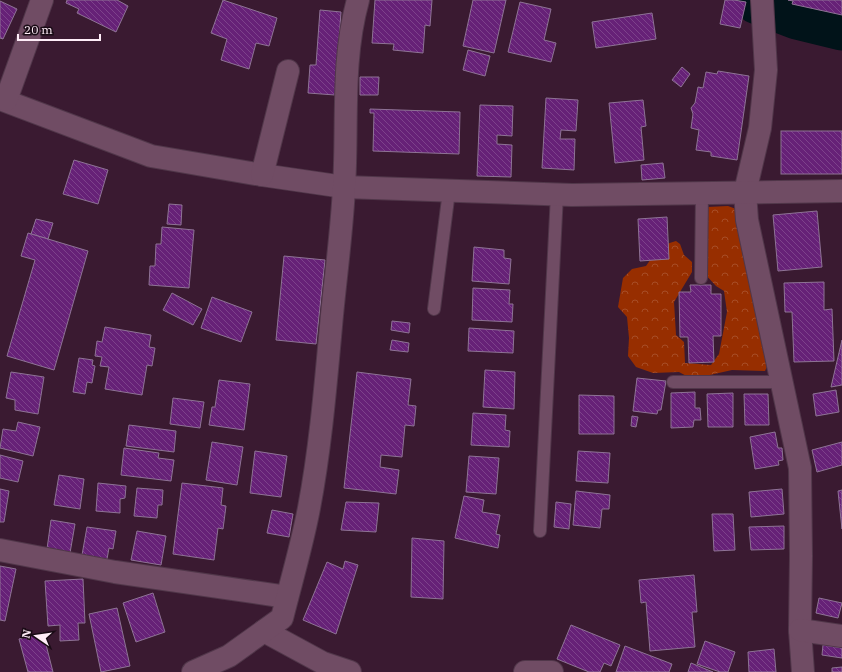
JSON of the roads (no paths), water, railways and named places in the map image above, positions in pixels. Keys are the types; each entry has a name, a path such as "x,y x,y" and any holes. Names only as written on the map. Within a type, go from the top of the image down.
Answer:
{"street":[{"path":"42,0 3,99 151,156 344,187 557,194 842,191"},
{"path":"193,672 231,664 264,631 282,618 309,509 319,444 344,187 345,103 350,33 358,0"},
{"path":"762,0 766,70 760,128 745,192 747,220 800,468 800,630 803,672"},
{"path":"262,175 288,71"},
{"path":"0,550 115,572 287,597"},
{"path":"800,630 842,636"},
{"path":"264,631 323,663 350,672"}],"lane":[{"path":"434,309 449,191"},
{"path":"701,278 702,193"},
{"path":"540,532 557,194"},
{"path":"673,382 781,382"}],"waterway":[{"path":"758,0 797,15 842,26"}]}
